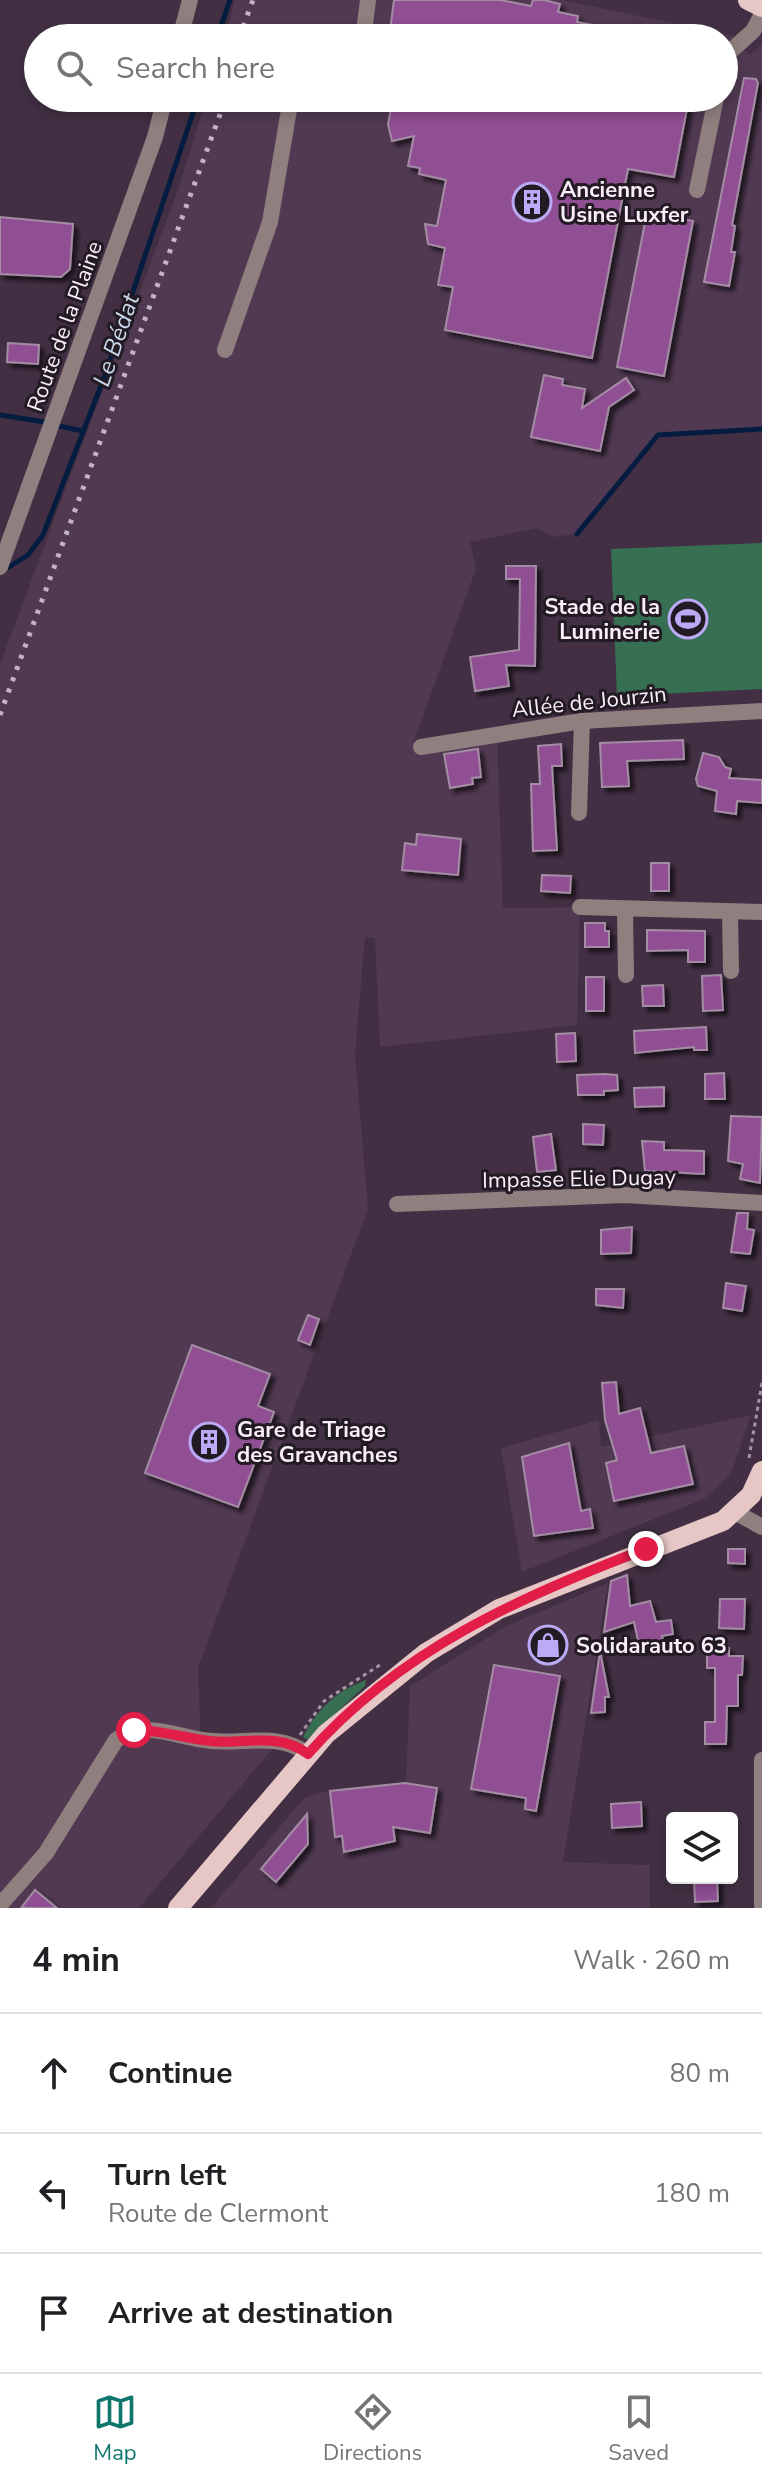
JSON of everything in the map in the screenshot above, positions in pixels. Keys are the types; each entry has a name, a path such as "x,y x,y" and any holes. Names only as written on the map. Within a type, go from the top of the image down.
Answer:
{"main road":[{"path":"748,0 762,4"},
{"path":"756,0 762,4"},
{"path":"178,1908 308,1754 336,1725 396,1675 499,1609 723,1521 760,1483"}],"street":[{"path":"184,24 190,0"},
{"path":"365,24 368,0"},
{"path":"738,44 753,31 762,14"},
{"name":"Route de la Plaine","path":"0,567 161,112"},
{"path":"225,350 270,222 289,112"},
{"path":"697,190 713,112"},
{"name":"Allée de Jourzin","path":"421,747 582,721 762,711"},
{"path":"579,813 582,721"},
{"path":"580,907 625,911 762,912"},
{"path":"625,911 626,975"},
{"path":"730,912 731,971"},
{"name":"Impasse Elie Dugay","path":"397,1204 624,1195 762,1203"},
{"path":"735,1512 762,1527"},
{"path":"0,1905 46,1853 116,1740 126,1733 149,1730 210,1741 278,1741 308,1754"},
{"path":"762,1760 762,1905"}],"shaded area":[{"path":"235,0 562,0 677,24 228,24"},
{"path":"738,41 749,55 762,45 762,429 658,435 577,534 552,537 537,528 470,542 476,569 414,741 417,755 421,747 497,733 503,908 580,907 577,1025 380,1047 375,938 365,937 355,1054 368,1209 198,1668 201,1748 277,1743 139,1908 0,1908 0,664 179,187 202,112 738,112"},
{"path":"751,1415 731,1474 704,1499 522,1572 501,1448 599,1420 601,1447"},
{"path":"608,1583 563,1862 650,1865 650,1908 211,1908 304,1798 327,1791 406,1783 410,1686 506,1626"}],"green space":[{"name":"Stade de la Luminerie","path":"762,543 762,689 617,696 611,549"},
{"path":"366,1680 365,1686 307,1740 303,1737 328,1702"}],"building":[{"path":"394,0 501,0 531,6 533,0 544,0 560,4 558,12 578,16 577,22 588,24 391,24"},
{"path":"744,78 756,79 758,83 732,225 735,226 731,252 735,252 729,286 704,282"},
{"name":"Ancienne Usine Luxfer","path":"390,112 686,112 674,177 628,169 592,358 445,330 453,287 438,285 445,248 428,244 425,224 437,226 446,180 419,174 420,168 408,166 414,136 392,141 388,124"},
{"path":"647,212 693,221 664,376 617,367"},
{"path":"0,217 73,224 70,269 61,277 0,274"},
{"path":"8,343 39,345 38,364 7,362"},
{"path":"544,375 563,379 562,385 585,389 582,408 626,378 634,390 609,407 600,451 531,437"},
{"path":"506,566 536,566 535,666 506,665 509,686 475,691 470,657 519,650 520,579 506,579"},
{"path":"683,740 684,759 627,761 629,786 602,787 600,743"},
{"path":"561,744 562,766 552,766 557,850 533,851 531,784 540,784 538,746"},
{"path":"478,749 481,777 472,778 473,784 450,788 444,754"},
{"path":"703,753 719,757 725,767 731,769 729,778 762,780 762,803 737,801 736,814 715,811 717,791 698,786 696,779"},
{"path":"417,834 461,839 458,875 402,870 405,843 416,845"},
{"path":"651,863 669,863 669,891 651,891"},
{"path":"542,875 571,876 570,893 541,891"},
{"path":"585,923 605,923 605,931 609,931 609,947 585,947"},
{"path":"647,930 705,931 705,962 688,962 688,950 647,951"},
{"path":"721,975 723,1010 703,1011 702,976"},
{"path":"586,977 604,977 604,1011 586,1011"},
{"path":"663,985 664,1006 643,1006 642,986"},
{"path":"706,1027 707,1050 694,1050 694,1047 635,1053 634,1031"},
{"path":"575,1033 576,1061 557,1062 556,1034"},
{"path":"724,1073 725,1099 705,1099 705,1074"},
{"path":"577,1075 617,1075 618,1090 604,1091 604,1095 578,1095"},
{"path":"664,1087 664,1106 635,1107 634,1088"},
{"path":"731,1116 762,1117 760,1183 740,1179 743,1164 728,1161"},
{"path":"583,1124 604,1125 603,1145 583,1144"},
{"path":"551,1134 556,1170 537,1172 533,1137"},
{"path":"642,1141 664,1142 664,1150 704,1151 704,1174 645,1171"},
{"path":"737,1213 748,1213 747,1229 754,1230 750,1254 731,1252"},
{"path":"632,1227 631,1253 601,1254 601,1230"},
{"path":"726,1283 746,1286 742,1311 723,1308"},
{"path":"596,1289 624,1289 623,1308 596,1305"},
{"path":"308,1315 319,1319 310,1345 298,1340"},
{"name":"Gare de Triage des Gravanches","path":"192,1345 270,1374 258,1406 274,1412 238,1507 145,1473"},
{"path":"616,1382 619,1414 640,1408 651,1453 684,1446 693,1484 614,1501 606,1463 617,1460 605,1420 602,1383"},
{"path":"569,1443 581,1511 590,1509 593,1528 534,1536 522,1457"},
{"path":"728,1549 745,1549 745,1564 728,1563"},
{"path":"627,1575 630,1606 650,1601 656,1622 671,1620 673,1634 662,1636 664,1646 640,1650 634,1622 604,1632 611,1581"},
{"path":"720,1599 745,1599 744,1629 719,1628"},
{"path":"729,1648 729,1656 743,1656 742,1675 738,1675 738,1706 727,1706 726,1744 705,1744 705,1722 715,1722 715,1668 707,1668 707,1652"},
{"path":"600,1651 609,1697 605,1697 605,1712 591,1713"},
{"path":"494,1665 560,1676 536,1811 525,1809 526,1798 471,1789"},
{"path":"405,1783 437,1788 430,1833 393,1827 395,1841 344,1852 342,1836 335,1837 330,1791"},
{"path":"641,1802 642,1826 612,1828 611,1804"},
{"path":"307,1814 308,1844 276,1882 261,1869"},
{"path":"694,1884 717,1884 718,1901 695,1902"},
{"path":"35,1890 57,1908 21,1908"}],"waterway":[{"name":"Le Bédat","path":"222,24 230,0"},
{"name":"Le Bédat","path":"9,567 28,555 43,535 104,378 193,112"},
{"path":"0,415 45,422"},
{"path":"59,426 83,431"},
{"path":"577,534 658,435 762,429"}],"railway":[{"path":"244,24 253,0"},
{"path":"0,715 221,112"}],"place":[{"name":"Ancienne Usine Luxfer","path":"532,202"},
{"name":"Stade de la Luminerie","path":"688,619"},
{"name":"Gare de Triage des Gravanches","path":"209,1442"},
{"name":"Solidarauto 63","path":"548,1645"}],"route":[{"path":"134,1730 176,1733 210,1741 278,1741 299,1747 308,1754 367,1698 461,1631 499,1609 646,1549"}]}
